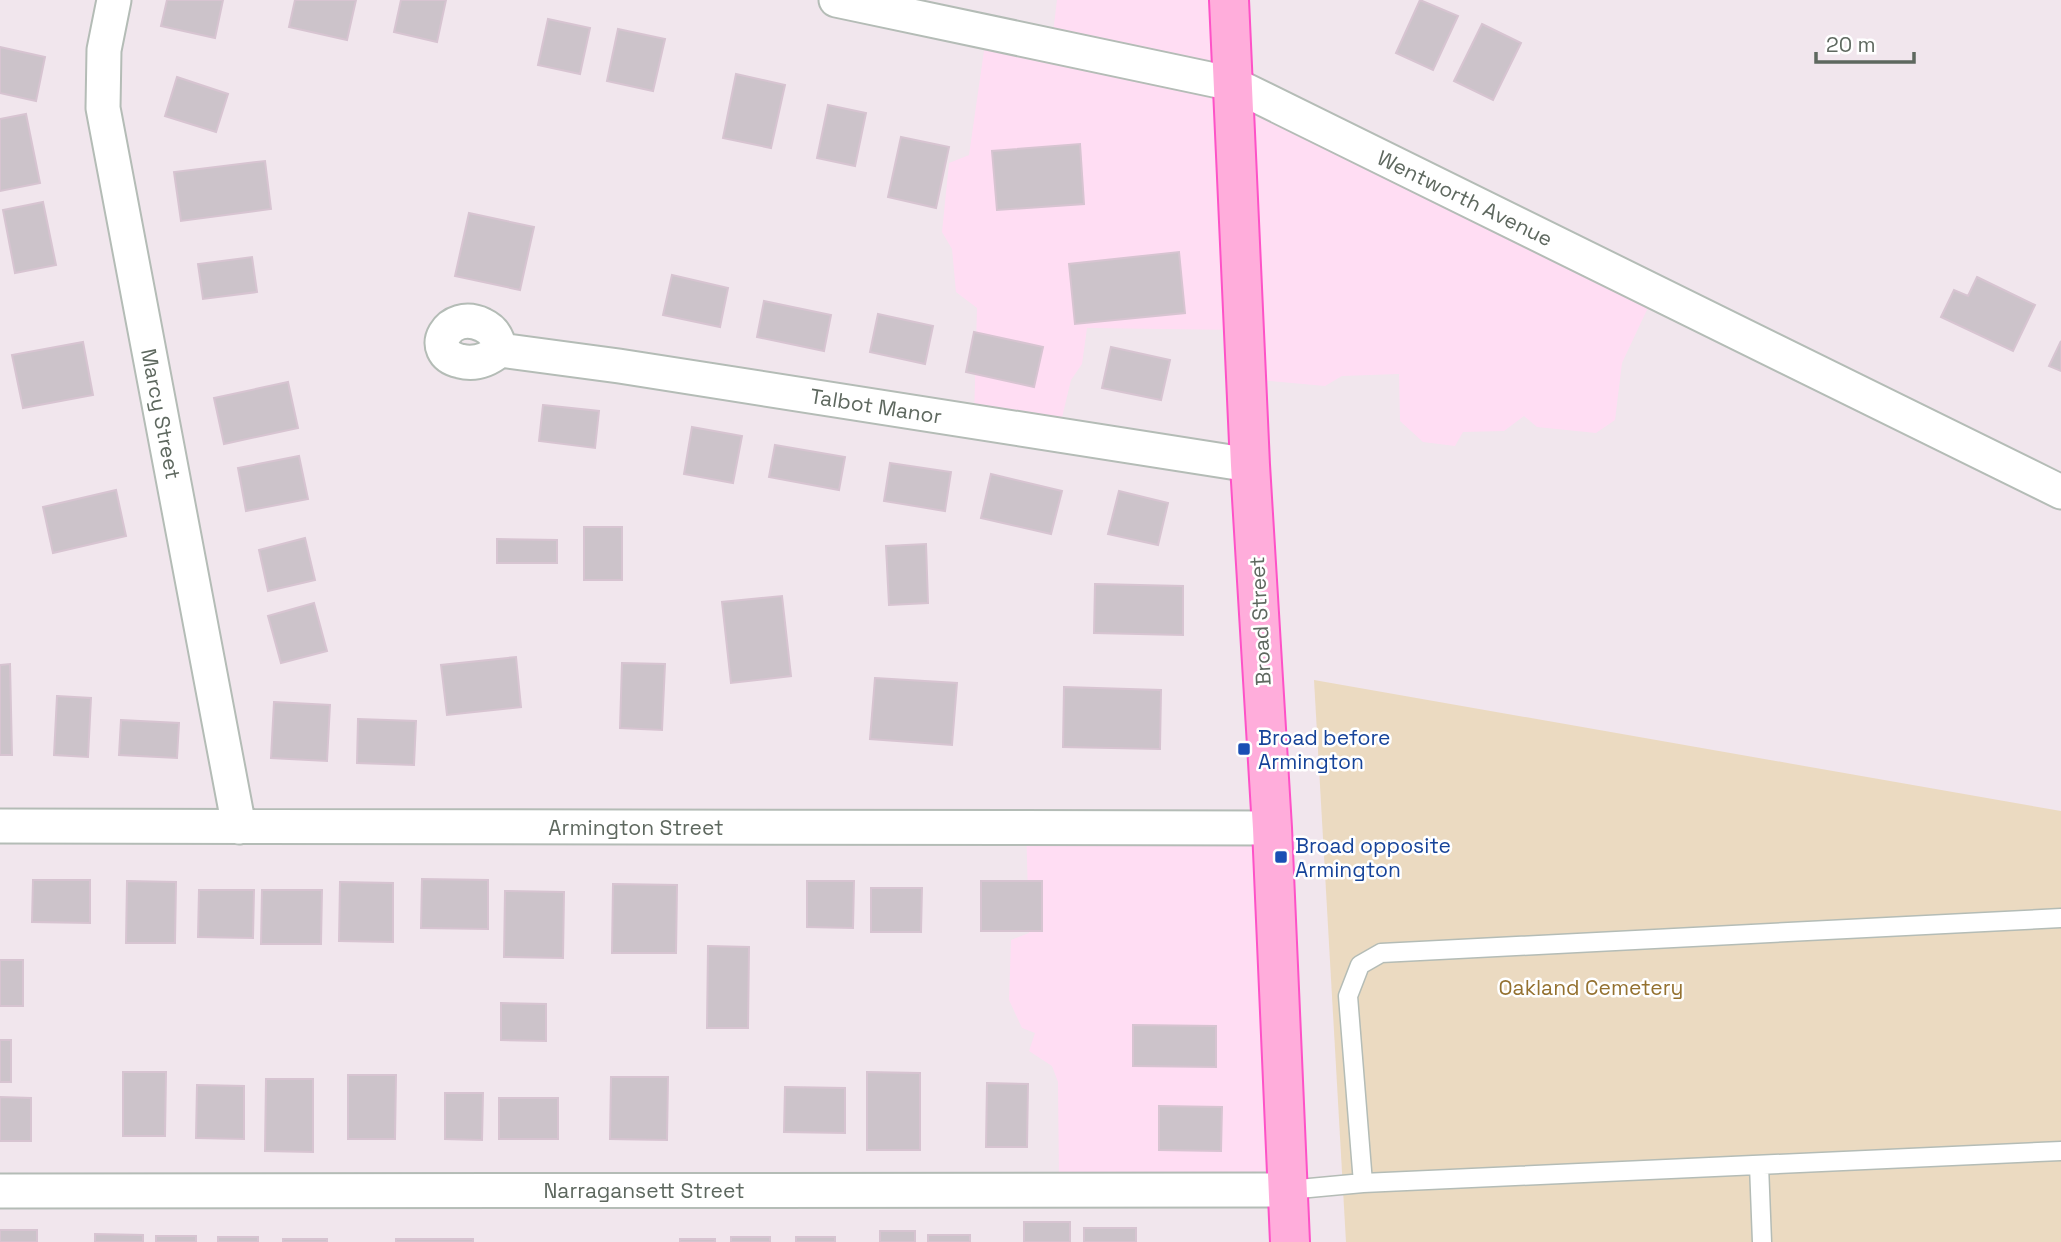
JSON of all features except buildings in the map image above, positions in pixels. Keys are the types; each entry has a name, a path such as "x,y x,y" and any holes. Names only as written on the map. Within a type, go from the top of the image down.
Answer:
{"main road":[{"name":"Broad Street","path":"1229,0 1250,465 1272,828 1290,1242"}],"street":[{"name":"Marcy Street","path":"114,0 104,50 103,108 239,827"},
{"name":"Wentworth Avenue","path":"836,0 1233,84 2061,492"},
{"name":"Talbot Manor","path":"500,350 1250,465"},
{"name":"Armington Street","path":"0,826 1272,828"},
{"name":"Narragansett Street","path":"0,1191 1288,1190"}],"lane":[{"path":"1363,1183 1348,996 1360,965 1381,953 2061,918"},
{"path":"1288,1190 1363,1183 2061,1151"},
{"path":"1759,1165 1762,1242"}],"shaded area":[{"path":"1057,0 1226,0 1230,80 1652,299 1622,363 1615,420 1596,433 1537,427 1524,416 1504,431 1463,432 1455,446 1423,442 1400,421 1399,374 1342,376 1325,386 1247,379 1241,330 1087,328 1082,364 1071,380 1058,434 974,418 977,308 956,292 952,249 942,232 949,163 969,155 987,30 1052,41"},
{"path":"1026,823 1272,828 1288,1190 1059,1181 1058,1082 1052,1066 1029,1051 1035,1033 1022,1028 1009,1000 1011,940 1029,933"}],"green space":[{"name":"Oakland Cemetery","path":"1314,680 2061,811 2061,1242 1346,1242"}],"place":[{"name":"Broad before Armington","path":"1244,749"},
{"name":"Broad opposite Armington","path":"1281,857"}]}
